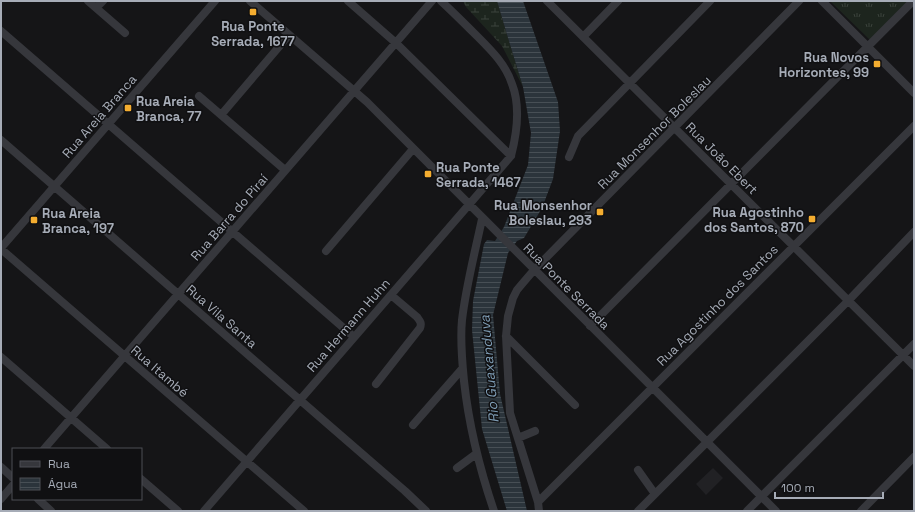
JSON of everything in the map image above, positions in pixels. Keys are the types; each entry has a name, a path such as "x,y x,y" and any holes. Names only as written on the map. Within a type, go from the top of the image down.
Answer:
{"street":[{"path":"88,1 125,33"},
{"path":"96,8 103,1"},
{"name":"Rua Areia Branca","path":"1,248 215,1"},
{"name":"Rua Ponte Serrada","path":"250,1 372,107 482,219 776,511"},
{"path":"348,1 396,43 511,156 517,128 517,114 513,85 509,76 504,66 495,55 441,1"},
{"name":"Rua Barra do Piraí","path":"45,448 432,1"},
{"name":"Rua João Ebert","path":"547,1 914,366"},
{"path":"582,37 618,1"},
{"path":"569,157 578,136 710,1"},
{"name":"Rua Monsenhor Boleslau","path":"539,511 538,502 510,413 506,336 508,316 513,298 519,287 534,270 799,1"},
{"path":"822,1 914,93"},
{"path":"590,326 914,1"},
{"path":"1,31 354,337"},
{"path":"221,115 289,35"},
{"path":"199,96 285,170"},
{"name":"Rua Agostinho dos Santos","path":"538,502 914,126"},
{"name":"Rua Vila Santa","path":"1,140 405,491 426,511"},
{"path":"326,251 413,149"},
{"name":"Rua Hermann Huhn","path":"204,511 511,156"},
{"path":"482,219 465,300 461,338 462,368 466,401 476,454 494,511"},
{"path":"638,511 848,301 914,232"},
{"name":"Rua Itambé","path":"1,248 304,511"},
{"path":"376,384 421,325 417,317 391,295"},
{"path":"506,336 575,405"},
{"path":"747,511 914,344"},
{"path":"1,357 106,448"},
{"path":"413,425 462,368"},
{"path":"518,438 535,431"},
{"path":"458,468 476,454"},
{"path":"861,511 914,457"},
{"path":"1,467 12,477"},
{"path":"638,470 655,494"},
{"path":"142,479 178,511"},
{"path":"1,499 12,486"},
{"path":"39,500 52,511"}],"shaded area":[{"path":"713,468 723,478 706,495 696,484"}],"green space":[{"path":"463,1 497,1 523,87 502,46 466,7"},
{"path":"830,1 908,1 870,40"}],"water":[{"name":"Rio Guaxanduva","path":"497,1 523,1 558,102 560,131 553,179 542,208 524,238 517,241 508,253 493,315 500,394 527,511 507,511 482,429 472,330 473,301 484,244 487,240 495,241 504,227 528,165 531,133 523,87"}],"place":[{"name":"Rua Ponte Serrada, 1677","path":"253,12"},
{"name":"Rua Novos Horizontes, 99","path":"877,64"},
{"name":"Rua Areia Branca, 77","path":"128,108"},
{"name":"Rua Ponte Serrada, 1467","path":"428,174"},
{"name":"Rua Monsenhor Boleslau, 293","path":"600,212"},
{"name":"Rua Agostinho dos Santos, 870","path":"812,219"},
{"name":"Rua Areia Branca, 197","path":"34,220"}]}
